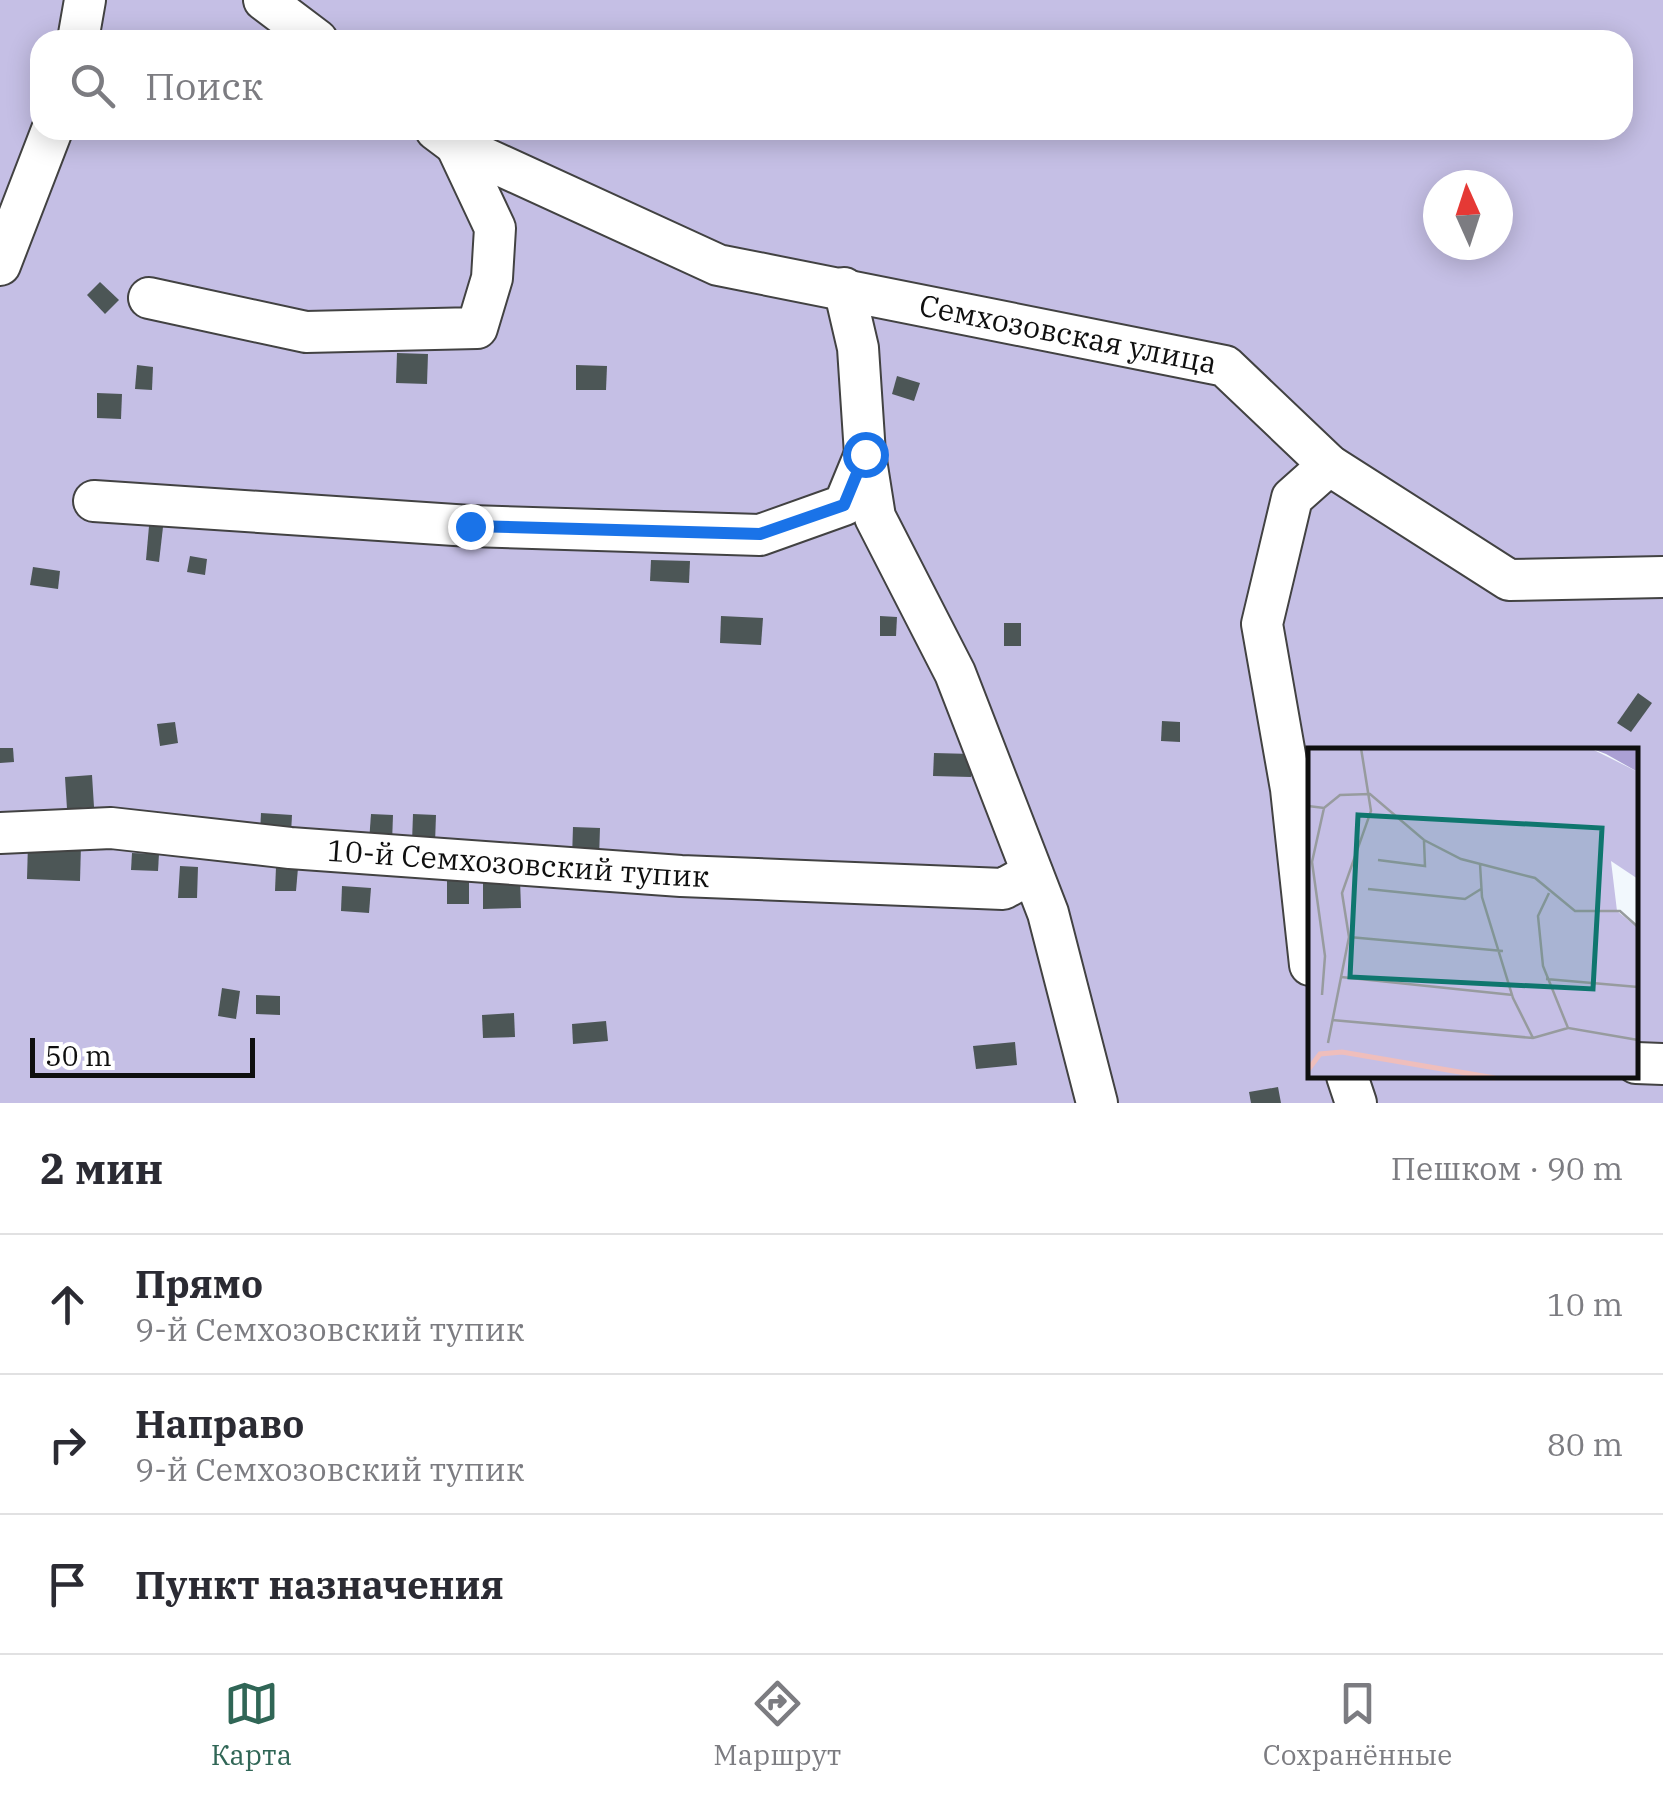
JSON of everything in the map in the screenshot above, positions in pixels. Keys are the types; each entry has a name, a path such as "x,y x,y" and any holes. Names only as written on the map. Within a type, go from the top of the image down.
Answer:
{"street":[{"path":"80,30 84,0"},
{"path":"264,0 304,30"},
{"path":"0,265 48,140"},
{"path":"149,298 306,332 476,328 492,278 495,228 447,140"},
{"name":"Семхозовская улица","path":"450,140 718,266 1225,366 1329,465 1509,580 1663,577"},
{"path":"844,288 858,348 865,454 875,517 955,673 1048,913 1098,1103"},
{"path":"94,501 470,526 760,534 844,505 865,454"},
{"path":"1308,948 1290,789 1262,624 1292,498 1329,465"},
{"name":"10-й Семхозовский тупик","path":"0,834 111,828 290,848 662,874 1003,889 1032,874"},
{"path":"1638,1063 1663,1064"},
{"path":"1348,1078 1356,1103"}],"shaded area":[{"path":"0,0 1663,0 1663,1103 0,1103"}],"building":[{"path":"100,282 119,300 105,314 87,295"},
{"path":"397,353 428,354 427,384 396,383"},
{"path":"137,365 153,367 152,390 135,389"},
{"path":"576,365 607,366 606,390 576,390"},
{"path":"897,376 920,383 914,401 892,394"},
{"path":"97,393 122,394 121,419 97,418"},
{"path":"149,526 163,527 159,562 146,560"},
{"path":"190,556 207,559 205,575 187,572"},
{"path":"651,560 690,561 689,583 650,581"},
{"path":"33,567 60,571 58,589 30,585"},
{"path":"721,616 763,618 761,645 720,643"},
{"path":"880,616 897,617 896,636 880,636"},
{"path":"1004,623 1021,623 1021,646 1004,646"},
{"path":"1638,693 1652,703 1631,732 1617,723"},
{"path":"1162,721 1180,722 1180,742 1161,741"},
{"path":"175,722 178,743 160,746 157,724"},
{"path":"0,748 13,748 14,762 0,763"},
{"path":"934,753 972,754 971,777 933,776"},
{"path":"92,775 94,807 67,809 65,777"},
{"path":"261,813 292,815 291,834 260,833"},
{"path":"371,814 393,815 392,843 369,842"},
{"path":"413,814 436,815 435,843 412,842"},
{"path":"573,827 600,828 599,859 572,858"},
{"path":"28,843 81,845 80,881 27,879"},
{"path":"132,853 159,854 158,871 131,870"},
{"path":"180,866 198,867 197,898 178,898"},
{"path":"276,867 298,868 296,891 275,891"},
{"path":"447,877 469,878 469,904 447,904"},
{"path":"520,880 521,908 483,909 483,881"},
{"path":"342,886 371,888 369,913 341,911"},
{"path":"222,988 240,991 236,1019 218,1016"},
{"path":"256,995 280,996 280,1015 256,1014"},
{"path":"514,1013 515,1037 483,1038 482,1015"},
{"path":"606,1021 608,1041 573,1044 572,1024"},
{"path":"1015,1042 1017,1065 976,1069 973,1046"},
{"path":"1278,1087 1281,1103 1251,1103 1249,1092"}],"route":[{"path":"470,526 760,534 844,505 865,454"}]}
